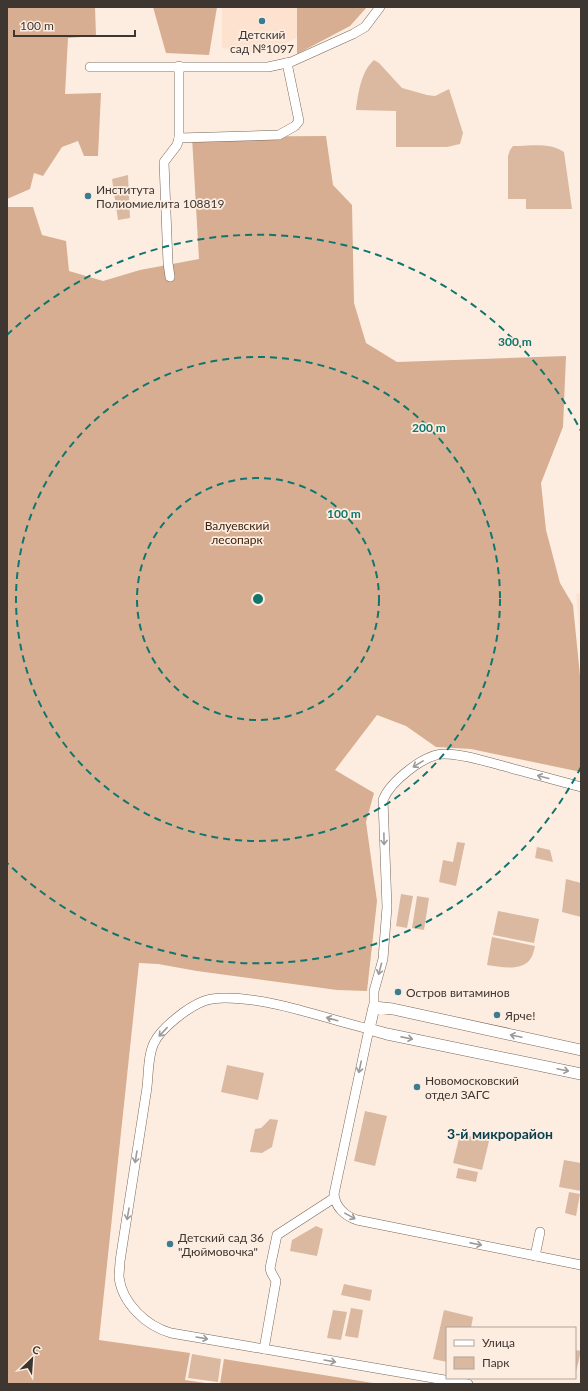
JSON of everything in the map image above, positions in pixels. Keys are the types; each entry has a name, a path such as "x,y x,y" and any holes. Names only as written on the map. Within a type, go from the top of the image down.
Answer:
{"street":[{"path":"90,67 268,67 287,63 353,34 365,27 380,7"},
{"path":"179,138 279,135 295,126 299,122 287,63"},
{"path":"170,277 168,263 164,162 177,145 179,138 179,66"},
{"path":"581,787 492,763 462,756 443,754 419,763 389,788 383,800 386,907 384,952 374,991 374,1007 335,1186 334,1198 342,1211 357,1220 581,1265"},
{"path":"468,1384 171,1333 150,1324 135,1310 127,1299 119,1278 120,1261 148,1084 151,1050 160,1035 180,1013 205,1001 224,998 248,1000 279,1006 323,1016 387,1034 581,1074"},
{"path":"374,1007 393,1009 581,1050"},
{"path":"264,1349 276,1281 270,1268 277,1235 334,1198"},
{"path":"536,1256 540,1232"}],"shaded area":[{"name":"Детский сад №1097","path":"222,7 301,7 304,35 263,53 222,48"},
{"path":"581,593 581,647 576,594"}],"green space":[{"path":"7,7 95,7 96,36 68,38 65,94 101,93 98,156 84,156 78,141 62,147 43,176 34,173 30,189 7,199"},
{"path":"153,7 217,7 209,55 166,53"},
{"path":"297,7 367,7 350,26 297,54"},
{"path":"374,60 379,63 402,88 435,96 449,89 463,133 460,144 447,147 396,147 396,111 356,110 363,76"},
{"name":"Валуевский лесопарк","path":"326,136 333,185 352,205 354,303 366,343 397,362 566,356 563,427 541,483 546,530 560,583 573,605 581,686 581,772 471,749 436,747 406,726 377,715 335,770 374,793 366,822 377,901 367,991 337,990 197,971 158,964 139,963 99,1340 190,1353 185,1380 212,1384 7,1384 7,207 33,207 42,235 66,241 69,271 103,281 140,270 199,259 192,137"},
{"path":"513,146 546,146 553,147 564,152 572,209 526,209 526,199 508,199 508,156"},
{"path":"128,175 130,218 118,220 112,179"},
{"path":"457,842 465,843 456,886 439,882 443,860 453,862"},
{"path":"537,847 550,850 553,862 535,858"},
{"path":"566,879 581,883 581,917 562,912"},
{"path":"401,894 413,896 407,928 396,926"},
{"path":"417,896 429,898 424,930 412,928"},
{"path":"498,911 539,919 534,943 493,935"},
{"path":"492,937 535,946 532,957 523,965 517,967 511,968 487,965"},
{"path":"227,1065 264,1073 258,1100 221,1092"},
{"path":"365,1111 387,1116 375,1166 354,1161"},
{"path":"270,1119 278,1120 272,1147 262,1153 250,1152 255,1129 261,1128"},
{"path":"460,1134 489,1141 482,1170 453,1163"},
{"path":"564,1160 581,1163 581,1191 559,1187"},
{"path":"458,1168 478,1172 476,1182 456,1178"},
{"path":"569,1192 580,1194 576,1216 565,1213"},
{"path":"316,1226 323,1229 317,1256 290,1251 292,1240"},
{"path":"344,1284 372,1290 370,1301 341,1295"},
{"path":"351,1308 363,1310 358,1338 345,1336"},
{"path":"333,1310 347,1312 341,1340 327,1338"},
{"path":"444,1310 473,1317 471,1327 446,1327 446,1362 433,1359"},
{"path":"576,1350 581,1351 576,1372"},
{"path":"192,1354 221,1359 218,1382 188,1378"},
{"path":"224,1359 379,1384 220,1384"}],"place":[{"name":"Детский сад №1097","path":"262,21"},
{"name":"Института Полиомиелита 108819","path":"88,196"},
{"name":"Остров витаминов","path":"398,992"},
{"name":"Ярче!","path":"497,1015"},
{"name":"Новомосковский отдел ЗАГС","path":"417,1087"},
{"name":"Детский сад 36 \"Дюймовочка\"","path":"170,1244"}],"district":[{"name":"3-й микрорайон","path":"500,1133"}]}
